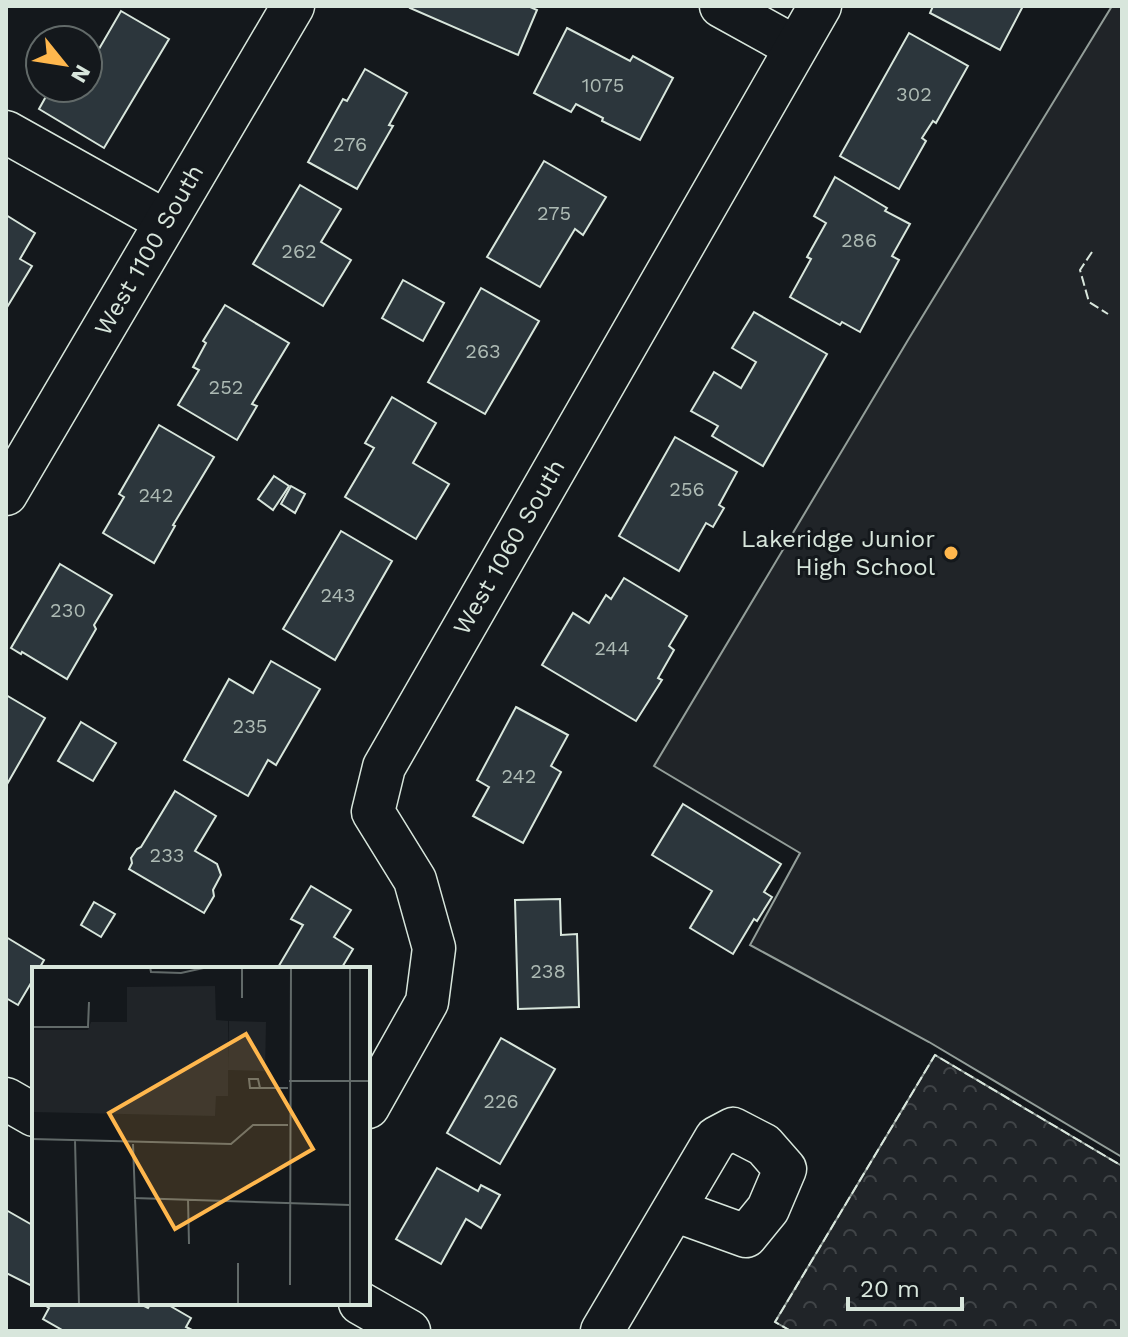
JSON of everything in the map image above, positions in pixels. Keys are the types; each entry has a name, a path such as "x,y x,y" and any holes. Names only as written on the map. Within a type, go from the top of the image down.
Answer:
{"street":[{"name":"West 1100 South","path":"6,494 293,6"},
{"path":"721,6 795,47"},
{"name":"West 1060 South","path":"370,1103 427,1002 434,948 415,880 373,812 384,767 820,6"},
{"path":"6,132 165,221"},
{"path":"6,1099 32,1114"},
{"path":"602,1331 674,1210"},
{"path":"364,1305 409,1331"}],"green space":[{"name":"Lakeridge Junior High School","path":"1112,6 1122,6 1122,1157 929,1042 750,945 800,853 654,766"},
{"path":"935,1055 1122,1166 1122,1331 791,1331 775,1322"}],"building":[{"path":"411,6 528,6 537,10 518,55"},
{"path":"933,6 1023,6 1000,50 930,13"},
{"path":"121,11 169,39 104,148 39,109 42,104 104,104 104,40"},
{"path":"567,28 630,61 633,56 673,78 640,140 576,104 571,112 534,93"},
{"path":"909,33 968,66 936,123 933,121 922,138 926,141 899,189 840,156"},
{"path":"365,69 407,93 389,125 393,126 357,189 308,162 343,99 347,101"},
{"path":"544,161 606,197 583,235 575,229 540,287 487,257"},
{"path":"835,177 910,224 892,256 899,260 860,332 842,322 840,325 790,297 826,223 814,216"},
{"path":"300,185 341,209 321,242 351,260 323,306 253,264"},
{"path":"6,215 35,233 20,259 32,266 6,309"},
{"path":"403,280 444,303 423,341 382,318"},
{"path":"481,288 539,321 485,414 428,382"},
{"path":"225,305 289,343 252,404 257,406 237,440 178,405 199,370 193,367 206,343 203,341"},
{"path":"754,312 827,354 763,466 712,436 718,426 691,411 714,372 741,388 756,362 732,348"},
{"path":"392,397 436,423 413,463 449,484 416,539 345,497 374,448 365,443"},
{"path":"159,425 214,457 154,563 103,533 124,497 119,494"},
{"path":"675,437 737,472 719,505 724,508 713,527 706,523 679,571 619,536"},
{"path":"274,476 289,486 273,510 258,499"},
{"path":"291,486 305,494 295,513 281,504"},
{"path":"341,531 392,561 335,660 283,629"},
{"path":"60,564 112,595 67,679 11,648"},
{"path":"624,578 687,616 669,646 674,650 658,678 662,680 636,721 542,665 573,613 589,623 606,595 611,599"},
{"path":"271,661 320,689 276,765 268,760 248,796 184,760 229,679 253,693"},
{"path":"6,695 45,718 6,786"},
{"path":"516,707 568,735 551,766 561,772 523,843 473,816 489,787 477,780"},
{"path":"81,722 116,743 93,781 58,761"},
{"path":"175,791 216,816 195,851 217,864 221,875 204,913 129,869 131,858"},
{"path":"683,804 781,864 764,892 772,897 757,921 754,919 733,954 690,928 712,891 652,855"},
{"path":"311,886 351,910 334,937 353,949 342,967 278,967 303,925 291,919"},
{"path":"560,899 561,935 577,934 579,1007 518,1009 515,900"},
{"path":"94,902 115,914 101,937 81,925"},
{"path":"6,937 44,960 40,967 32,967 32,981 18,1005 6,998"},
{"path":"501,1038 555,1069 500,1164 447,1133"},
{"path":"437,1168 478,1191 481,1185 500,1195 481,1228 466,1219 441,1264 396,1239"},
{"path":"6,1210 32,1225 32,1286 6,1273"},
{"path":"142,1305 148,1308 150,1305 168,1305 191,1318 186,1327 192,1330 64,1331 43,1319 49,1308 46,1306"}],"fence":[{"path":"1092,252 1080,270 1089,302 1108,314"},
{"path":"791,1331 775,1322 935,1055 1122,1166"}],"place":[{"name":"Lakeridge Junior High School","path":"951,553"}]}
